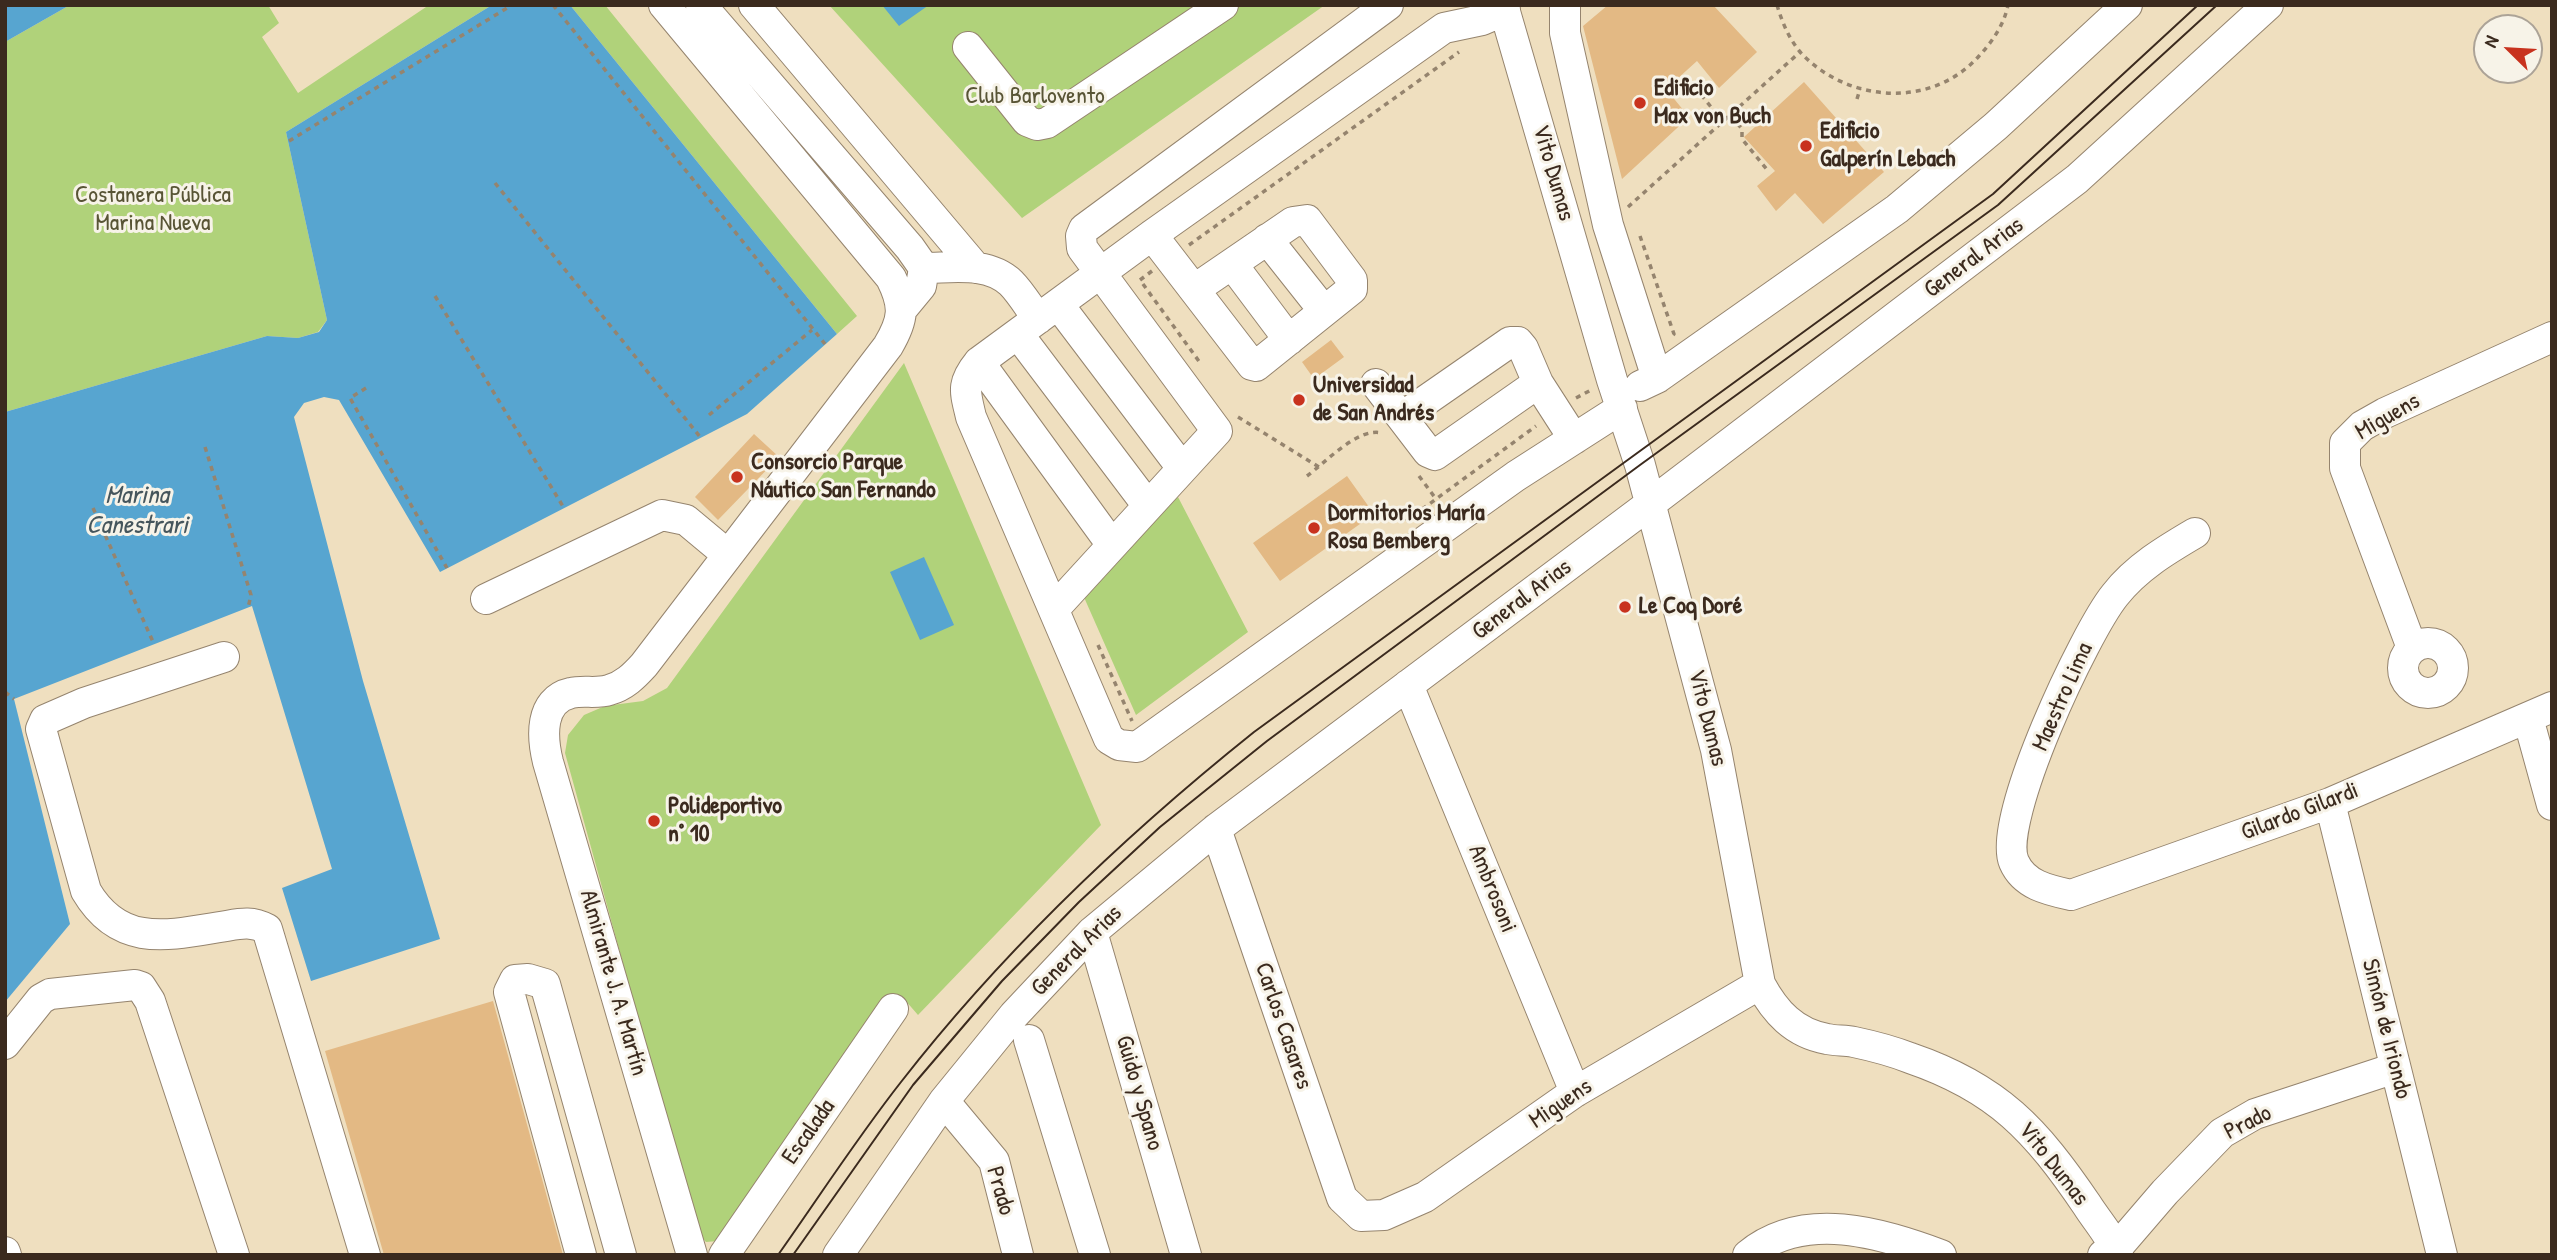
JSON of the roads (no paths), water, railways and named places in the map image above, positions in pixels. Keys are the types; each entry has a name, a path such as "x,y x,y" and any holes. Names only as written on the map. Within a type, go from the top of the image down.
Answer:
{"street":[{"path":"486,599 662,515 687,520 728,555 899,327 902,309 891,278 664,5"},
{"path":"701,5 910,248 923,268 921,286 902,309"},
{"path":"754,5 976,268"},
{"path":"968,47 1027,121 1037,125 1046,123 1223,5"},
{"path":"1054,609 1217,430 1100,274 1083,248 1081,236 1084,229 1388,5"},
{"path":"1565,5 1565,33 1608,226 1657,377"},
{"path":"1504,8 1482,20 1455,27 1152,235 979,362 969,375 965,388 971,417 1109,739 1119,745 1137,747 1516,476 1574,439 1617,395 1657,377 1897,209 1996,126 2127,5"},
{"name":"General Arias","path":"838,1255 944,1101 1014,1015 1092,932 1216,829 1650,504 2077,179 2268,5"},
{"name":"Vito Dumas","path":"1504,8 1640,465 1716,750 1760,984 1784,1019 1802,1032 1827,1039 1851,1041 1910,1058 1955,1076 1999,1101 2027,1127 2058,1163 2112,1253"},
{"path":"1152,235 1252,365 1256,366 1352,289 1352,281 1307,220 1293,222 1195,289"},
{"path":"1268,239 1324,311"},
{"path":"1232,264 1289,340"},
{"path":"923,268 976,268 1000,274 1012,284 1038,319 1148,506"},
{"path":"1038,319 1182,468"},
{"name":"Miguens","path":"2412,648 2345,468 2345,443 2362,426 2385,413 2552,337"},
{"path":"1393,426 1510,342 1518,342 1538,383 1574,439"},
{"path":"979,362 1112,545"},
{"path":"1376,384 1393,426 1434,455 1538,383"},
{"path":"971,417 1004,397"},
{"name":"Maestro Lima","path":"2043,889 2024,877 2013,861 2010,842 2013,821 2044,733 2081,651 2115,594 2164,551 2195,533"},
{"name":"Almirante J. A. Martín","path":"692,1255 543,743 548,710 557,699 571,693 608,691 632,678 728,555"},
{"path":"224,657 84,703 46,720 41,729 86,891 96,909 138,933 167,936 254,922 267,929 365,1255"},
{"name":"Ambrosoni","path":"1408,685 1575,1093"},
{"path":"2540,712 2552,805"},
{"name":"Gilardo Gilardi","path":"2043,889 2071,895 2330,803 2540,712"},
{"name":"Simón de Iriondo","path":"2330,803 2442,1255"},
{"name":"Carlos Casares","path":"1216,829 1342,1198 1361,1216"},
{"name":"Guido y Spano","path":"1092,932 1186,1255"},
{"path":"581,1255 509,992 515,980 528,979 545,984 621,1255"},
{"name":"Miguens","path":"1361,1216 1384,1215 1425,1197 1575,1093 1760,984"},
{"path":"5,1044 41,999 50,994 135,985 141,987 150,1001 234,1255"},
{"name":"Escalada","path":"724,1255 893,1009"},
{"path":"1029,1040 1096,1255"},
{"name":"Prado","path":"2112,1253 2221,1133 2255,1114 2395,1068"},
{"name":"Prado","path":"944,1101 994,1161 1018,1255"},
{"path":"1748,1255 1782,1236 1815,1229 1853,1230 1926,1252"}],"water":[{"path":"5,5 70,5 5,42"},
{"name":"Marina Canestrari","path":"492,5 570,5 837,334 747,414 440,572 339,400 324,397 304,403 294,417 363,681 440,939 311,981 282,888 332,869 252,606 14,699 70,924 5,1002 5,412 267,336 298,338 319,332 327,320 286,132"},
{"path":"882,5 929,5 899,26"},
{"path":"924,557 954,625 920,640 890,572"}],"tram line":[{"path":"778,1255 869,1125 940,1034 1023,941 1158,812 1254,732 1993,194 2198,5"},
{"path":"793,1255 913,1085 1002,981 1079,902 1160,827 1267,741 1998,205 2217,5"}],"place":[{"name":"Edificio Max von Buch","path":"1640,103"},
{"name":"Edificio Galperín Lebach","path":"1806,146"},
{"name":"Universidad de San Andrés","path":"1299,400"},
{"name":"Consorcio Parque Náutico San Fernando","path":"737,477"},
{"name":"Dormitorios María Rosa Bemberg","path":"1314,528"},
{"name":"Le Coq Doré","path":"1625,607"},
{"name":"Polideportivo n° 10","path":"654,821"}],"park label":[{"name":"Club Barlovento","path":"1035,97"},
{"name":"Costanera Pública Marina Nueva","path":"153,210"}]}
